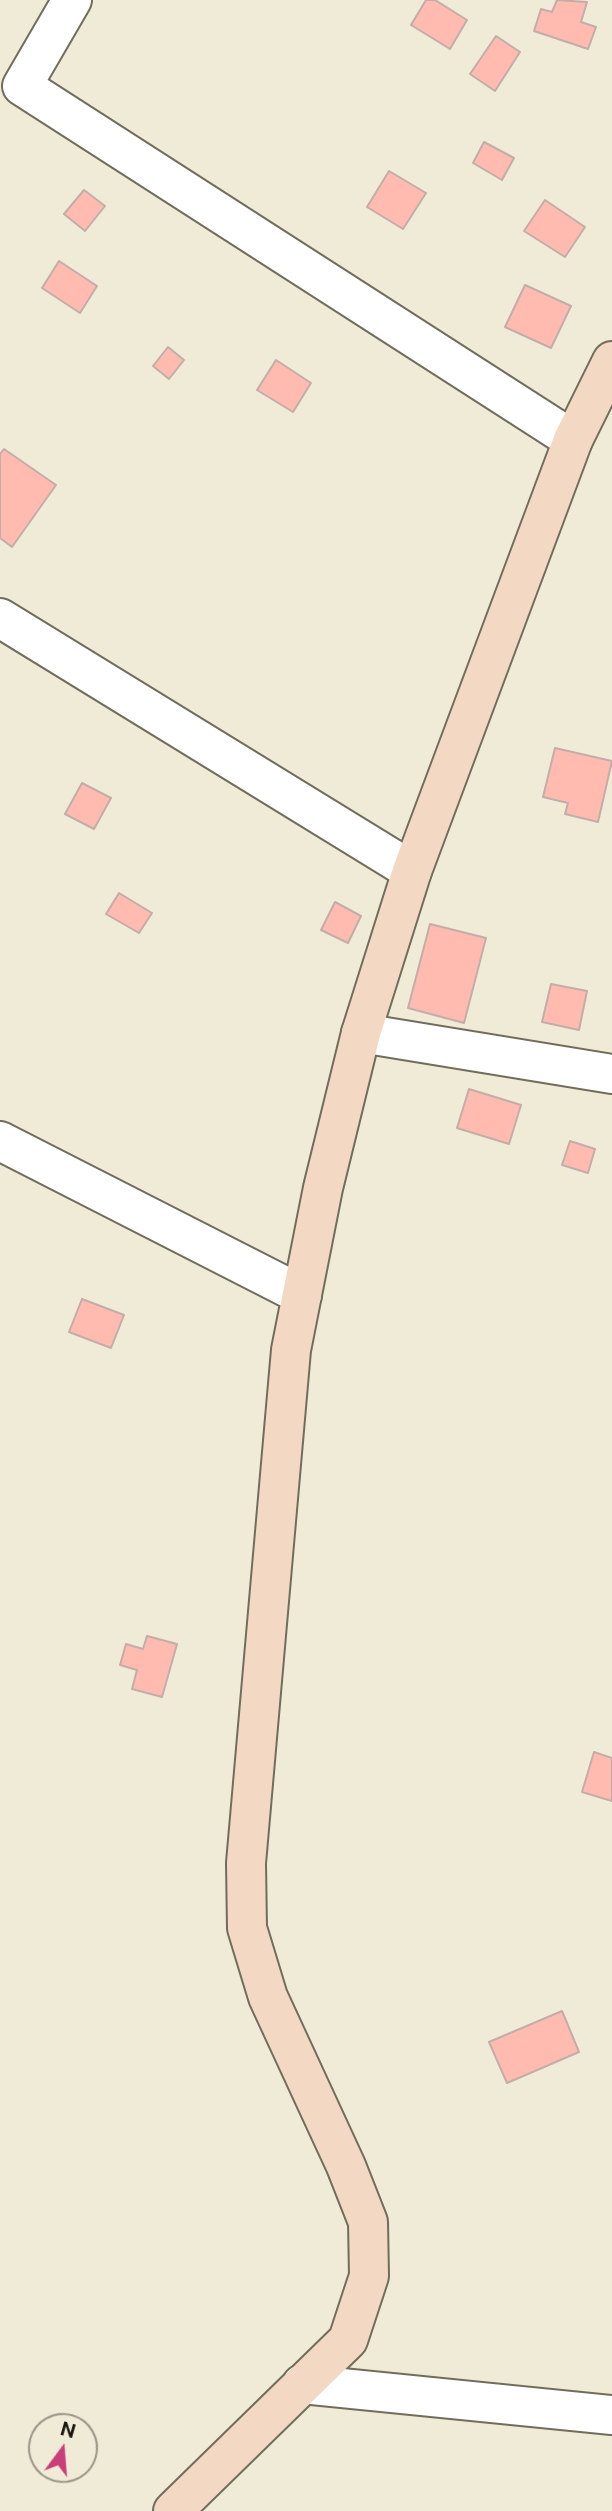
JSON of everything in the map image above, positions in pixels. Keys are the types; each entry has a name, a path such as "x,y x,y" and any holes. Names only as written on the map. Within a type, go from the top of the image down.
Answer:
{"street":[{"path":"72,0 22,86 573,440"},
{"path":"173,2511 348,2340 369,2276 368,2222 346,2166 268,1997 247,1928 247,1863 289,1378 323,1188 361,1033 412,871 573,440 612,361"},
{"path":"0,618 412,871"},
{"path":"361,1033 612,1074"},
{"path":"0,1141 302,1295"},
{"path":"302,2384 612,2416"}],"building":[{"path":"426,0 435,0 467,20 450,49 411,25"},
{"path":"557,0 587,2 581,22 596,27 588,49 534,31 541,9 552,12"},
{"path":"496,36 520,52 495,91 470,74"},
{"path":"484,142 514,158 502,180 473,163"},
{"path":"389,171 426,193 403,229 367,207"},
{"path":"84,190 105,206 85,231 64,214"},
{"path":"545,200 585,227 565,257 524,231"},
{"path":"59,261 97,286 80,313 42,288"},
{"path":"525,285 571,306 551,348 505,327"},
{"path":"168,347 184,360 169,379 153,366"},
{"path":"276,360 311,383 293,412 257,390"},
{"path":"4,449 56,485 12,547 0,538 0,454"},
{"path":"555,748 612,761 598,822 565,814 568,803 543,797"},
{"path":"82,783 111,798 94,829 65,814"},
{"path":"119,893 152,913 139,933 106,914"},
{"path":"335,902 361,916 348,943 321,930"},
{"path":"430,924 486,938 464,1023 408,1008"},
{"path":"551,984 587,991 579,1030 542,1022"},
{"path":"469,1089 521,1105 509,1144 457,1128"},
{"path":"570,1141 595,1149 588,1173 562,1165"},
{"path":"82,1299 124,1315 111,1348 69,1332"},
{"path":"147,1636 177,1644 162,1697 132,1689 137,1670 120,1665 126,1644 143,1649"},
{"path":"594,1752 612,1758 612,1801 582,1792"},
{"path":"562,2011 579,2052 507,2083 489,2042"}]}
